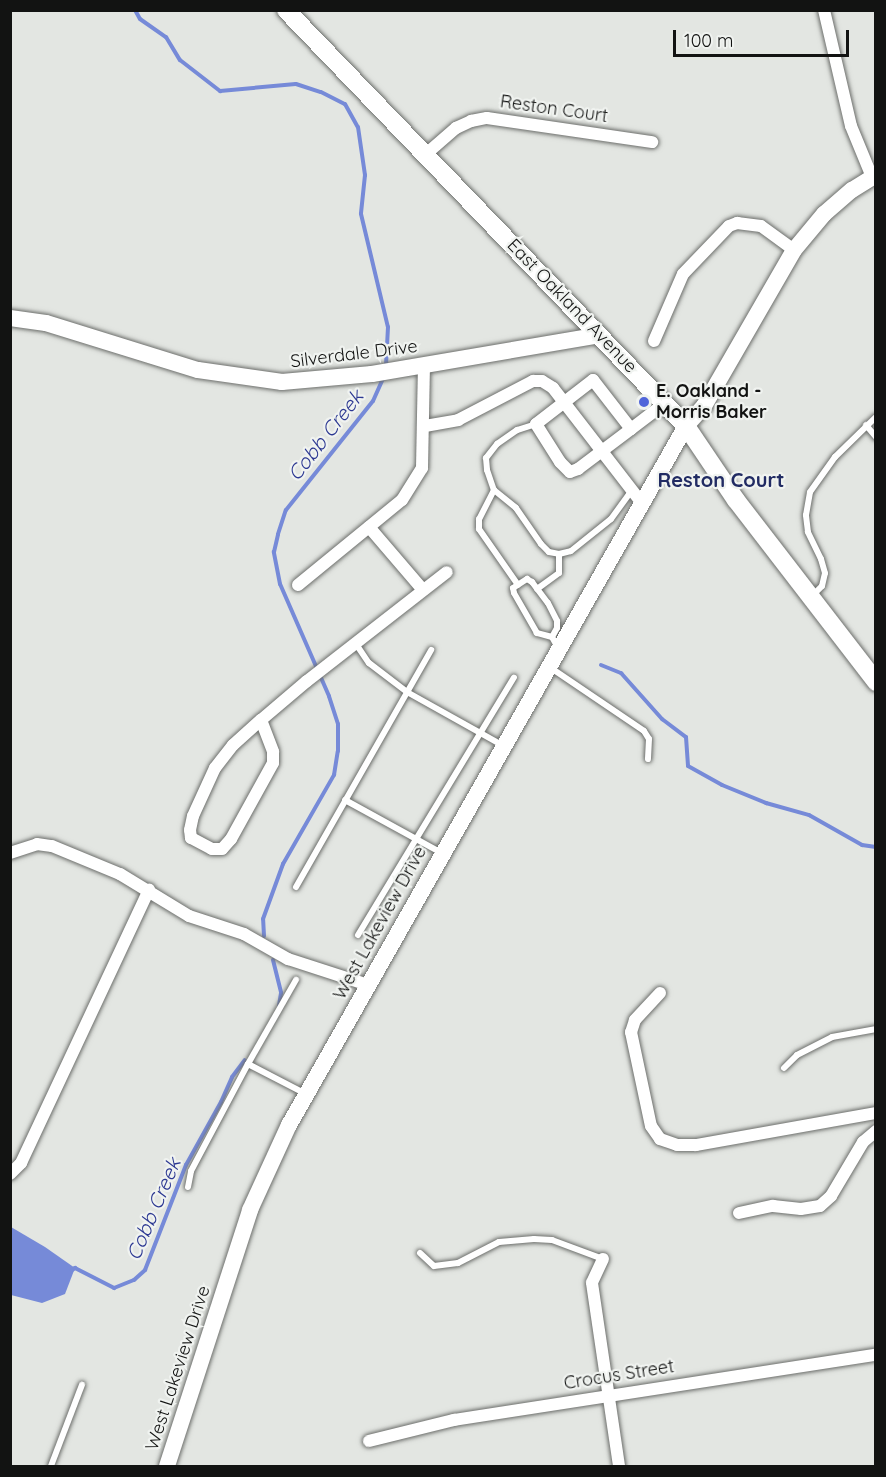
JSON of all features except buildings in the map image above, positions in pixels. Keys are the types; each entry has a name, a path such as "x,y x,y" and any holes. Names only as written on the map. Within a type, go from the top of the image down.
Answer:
{"main road":[{"name":"East Oakland Avenue","path":"286,10 686,426 736,500 876,682"}],"street":[{"path":"824,10 851,126 874,176"},
{"name":"Reston Court","path":"426,154 456,128 488,118 652,142"},
{"name":"West Lakeview Drive","path":"167,1467 250,1210 307,1094 548,666 555,643 636,497 686,426 704,406 794,249 824,214 874,176"},
{"path":"654,341 683,274 729,226 737,223 761,226 794,249"},
{"name":"Silverdale Drive","path":"10,318 46,323 164,361 238,377 282,382 372,374 600,335"},
{"path":"298,585 402,500 423,468 424,366"},
{"path":"631,429 593,380 536,424 560,462 570,472 601,452 665,403"},
{"path":"425,426 458,420 533,381 542,381 553,388 636,497"},
{"path":"369,527 423,590"},
{"path":"261,720 273,752 273,763 231,839 222,849 212,849 191,838 193,816 215,768 233,745 261,720 307,681 326,669 447,573"},
{"path":"10,853 37,844 52,846 120,874 189,916 244,934 288,959 368,985"},
{"path":"10,1174 21,1163 149,890"},
{"path":"660,993 635,1020 631,1032 651,1126 660,1139 677,1145 696,1145 876,1113"},
{"path":"739,1213 772,1206 801,1209 820,1206 831,1196 863,1142 876,1131"},
{"path":"603,1259 592,1283 619,1467"},
{"name":"Crocus Street","path":"369,1440 454,1420 876,1355"}],"lane":[{"path":"812,596 822,586 825,573 808,532 806,514 810,492 835,457 876,417"},
{"path":"536,424 511,433 486,458 494,490 516,508 549,552 559,554 571,551 636,497"},
{"path":"866,425 876,437"},
{"path":"494,490 479,519 479,529 518,585"},
{"path":"537,589 559,573 559,554"},
{"path":"527,579 537,589 557,621 555,643 537,633 514,593 513,588 518,585 527,579"},
{"path":"356,644 369,663 407,692 503,746"},
{"path":"296,887 431,650"},
{"path":"548,666 565,675 644,731 649,739 648,759"},
{"path":"358,935 514,677"},
{"path":"345,800 442,853"},
{"path":"188,1187 191,1171 296,980"},
{"path":"784,1068 798,1055 832,1037 876,1029"},
{"path":"248,1064 307,1094"},
{"path":"420,1254 434,1266 458,1263 499,1242 534,1239 552,1240 603,1259"},
{"path":"51,1467 82,1385"}],"water":[{"path":"11,1227 75,1268 65,1294 42,1303 11,1295"}],"waterway":[{"name":"Cobb Creek","path":"135,10 140,19 166,37 180,60 220,91 296,84 321,92 345,104 358,127 365,175 361,214 388,327 386,366"},
{"name":"Cobb Creek","path":"264,936 263,919 283,864 334,775 338,751 338,724 329,696 280,584 274,552 286,510 373,401 384,376"},
{"path":"601,665 621,673 662,719 686,737 688,766 722,785 766,803 809,815 862,845 876,847"},
{"name":"Cobb Creek","path":"273,960 281,993 279,1006"},
{"name":"Cobb Creek","path":"72,1270 75,1268 114,1288 134,1280 145,1270 186,1165 221,1102 232,1077 245,1060"}],"place":[{"name":"E. Oakland - Morris Baker","path":"644,402"}],"district":[{"name":"Reston Court","path":"721,479"}]}
